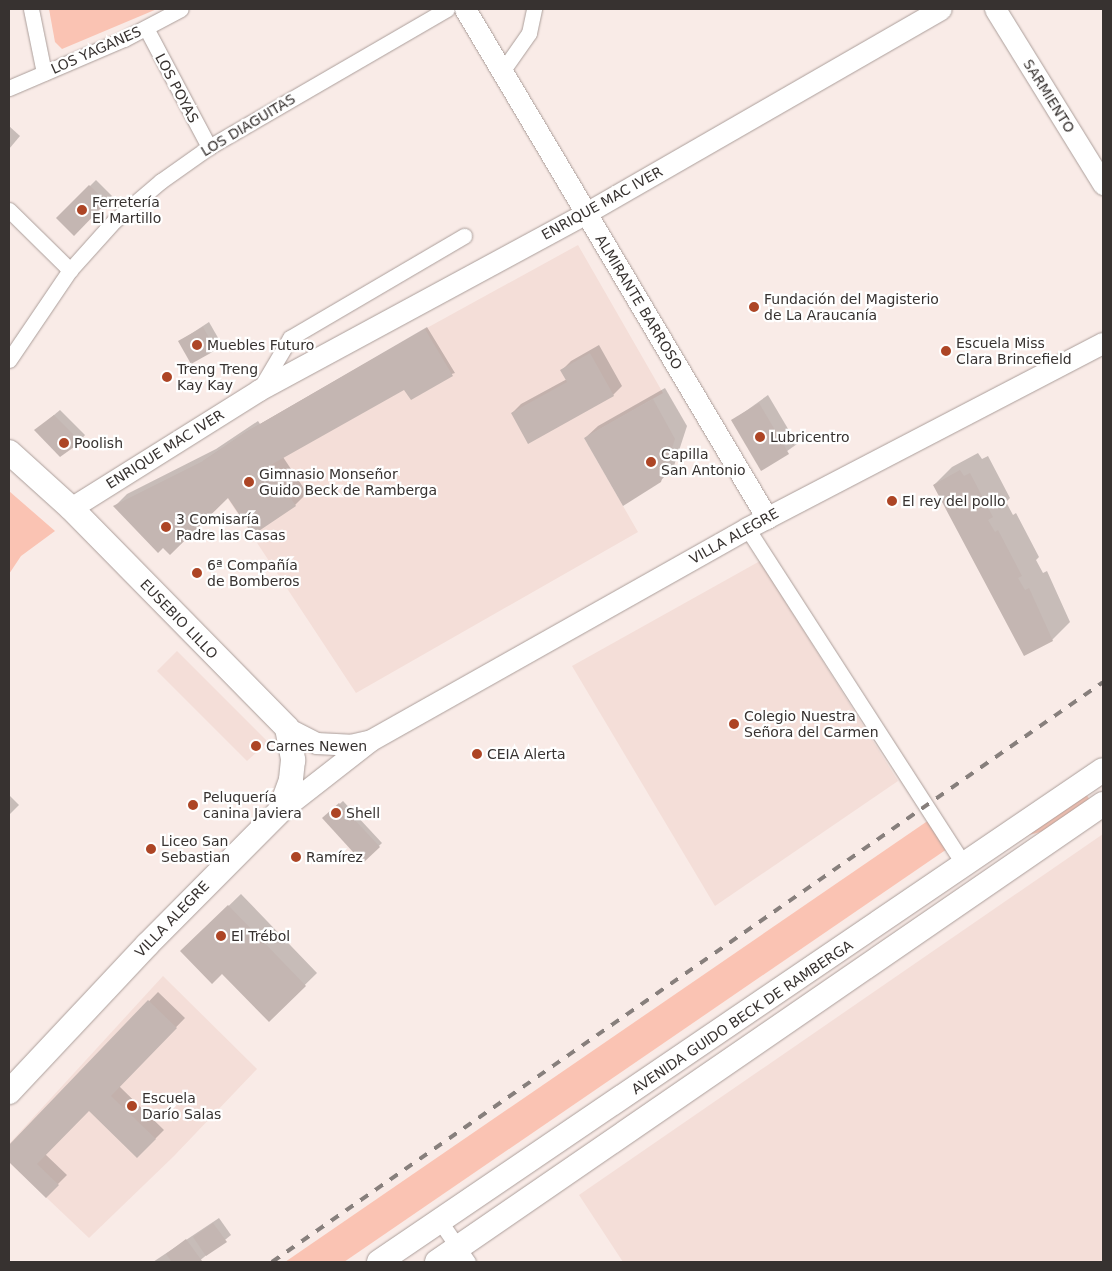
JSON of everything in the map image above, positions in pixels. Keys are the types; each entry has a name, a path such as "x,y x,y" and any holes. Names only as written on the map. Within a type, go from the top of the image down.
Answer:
{"main road":[{"name":"ALMIRANTE BARROSO","path":"465,9 501,73 767,518"},
{"name":"ENRIQUE MAC IVER","path":"71,508 259,390 586,213 940,9"},
{"name":"SARMIENTO","path":"995,9 1103,184"},
{"name":"VILLA ALEGRE","path":"9,1092 147,945 280,811 371,740 747,528 1103,343"},
{"name":"EUSEBIO LILLO","path":"9,452 71,508 287,728"},
{"path":"9,474 39,480"},
{"name":"VILLA ALEGRE","path":"287,728 316,743 350,745 371,740"},
{"path":"280,811 291,780 293,760 287,728"},
{"name":"AVENIDA GUIDO BECK DE RAMBERGA","path":"379,1262 438,1220 697,1049 1103,770"},
{"name":"AVENIDA GUIDO BECK DE RAMBERGA","path":"437,1262 463,1255 1103,804"},
{"path":"964,865 982,873 1004,872"},
{"path":"958,905 967,883 964,865"}],"street":[{"path":"31,9 44,73"},
{"name":"LOS DIAGUITAS","path":"9,360 70,270 138,199 209,147 447,9"},
{"path":"501,73 529,33 534,9"},
{"name":"LOS YAGANES","path":"9,88 146,28 174,11"},
{"name":"LOS POYAS","path":"146,28 209,147"},
{"path":"9,210 70,270"},
{"name":"ENRIQUE MAC IVER","path":"259,390 290,338 464,236"},
{"path":"747,528 964,865"},
{"path":"438,1220 463,1255"}],"shaded area":[{"path":"49,9 157,9 62,49 55,42"},
{"path":"578,245 663,393 584,438 638,532 356,693 203,461 246,432 425,329"},
{"path":"9,491 55,531 21,556 9,574"},
{"name":"Colegio Nuestra Señora del Carmen","path":"760,561 898,781 715,906 572,666"},
{"path":"177,651 268,742 247,761 157,671"},
{"path":"1086,794 1091,802 1051,829 1029,835 991,860"},
{"path":"929,820 947,849 344,1262 285,1262"},
{"path":"1103,834 1103,1262 623,1262 579,1195"},
{"name":"Escuela Darío Salas","path":"163,976 257,1069 174,1156 89,1238 9,1162 9,1144"}],"building":[{"name":"Ferretería El Martillo","path":"89,185 107,202 74,236 56,218"},
{"name":"Muebles Futuro","path":"203,327 216,350 191,364 178,341"},
{"path":"425,329 453,376 411,400 404,390 269,466 296,506 253,535 228,498 170,555 163,548 158,553 113,506 203,461 246,432"},
{"path":"590,353 614,396 528,444 511,413 567,382 560,370"},
{"path":"653,399 675,439 661,482 623,506 584,438"},
{"name":"Lubricentro","path":"759,403 789,454 761,471 731,420"},
{"path":"54,415 81,442 60,457 34,430"},
{"path":"960,470 964,476 970,473 993,517 988,520 995,532 998,530 1022,576 1018,578 1025,590 1029,588 1053,641 1024,656 933,485"},
{"path":"339,803 380,847 363,863 322,818"},
{"path":"228,905 306,986 269,1022 222,974 212,984 180,951"},
{"path":"148,1000 177,1028 111,1096 156,1139 137,1158 89,1111 37,1164 59,1185 46,1198 9,1162 9,1145"},
{"path":"213,1223 227,1242 206,1256 193,1237"},
{"path":"186,1239 202,1261 172,1262 166,1254"}],"railway":[{"path":"272,1262 1103,682"}],"place":[{"name":"Ferretería El Martillo","path":"82,210"},
{"name":"Fundación del Magisterio de La Araucanía","path":"754,307"},
{"name":"Muebles Futuro","path":"197,345"},
{"name":"Escuela Miss Clara Brincefield","path":"946,351"},
{"name":"Treng Treng Kay Kay","path":"167,377"},
{"name":"Lubricentro","path":"760,437"},
{"name":"Poolish","path":"64,443"},
{"name":"Capilla San Antonio","path":"651,462"},
{"name":"Gimnasio Monseñor Guido Beck de Ramberga","path":"249,482"},
{"name":"El rey del pollo","path":"892,501"},
{"name":"3 Comisaría Padre las Casas","path":"166,527"},
{"name":"6ª Compañía de Bomberos","path":"197,573"},
{"name":"Colegio Nuestra Señora del Carmen","path":"734,724"},
{"name":"Carnes Newen","path":"256,746"},
{"name":"CEIA Alerta","path":"477,754"},
{"name":"Peluquería canina Javiera","path":"193,805"},
{"name":"Shell","path":"336,813"},
{"name":"Liceo San Sebastian","path":"151,849"},
{"name":"Ramírez","path":"296,857"},
{"name":"El Trébol","path":"221,936"},
{"name":"Escuela Darío Salas","path":"132,1106"}]}
